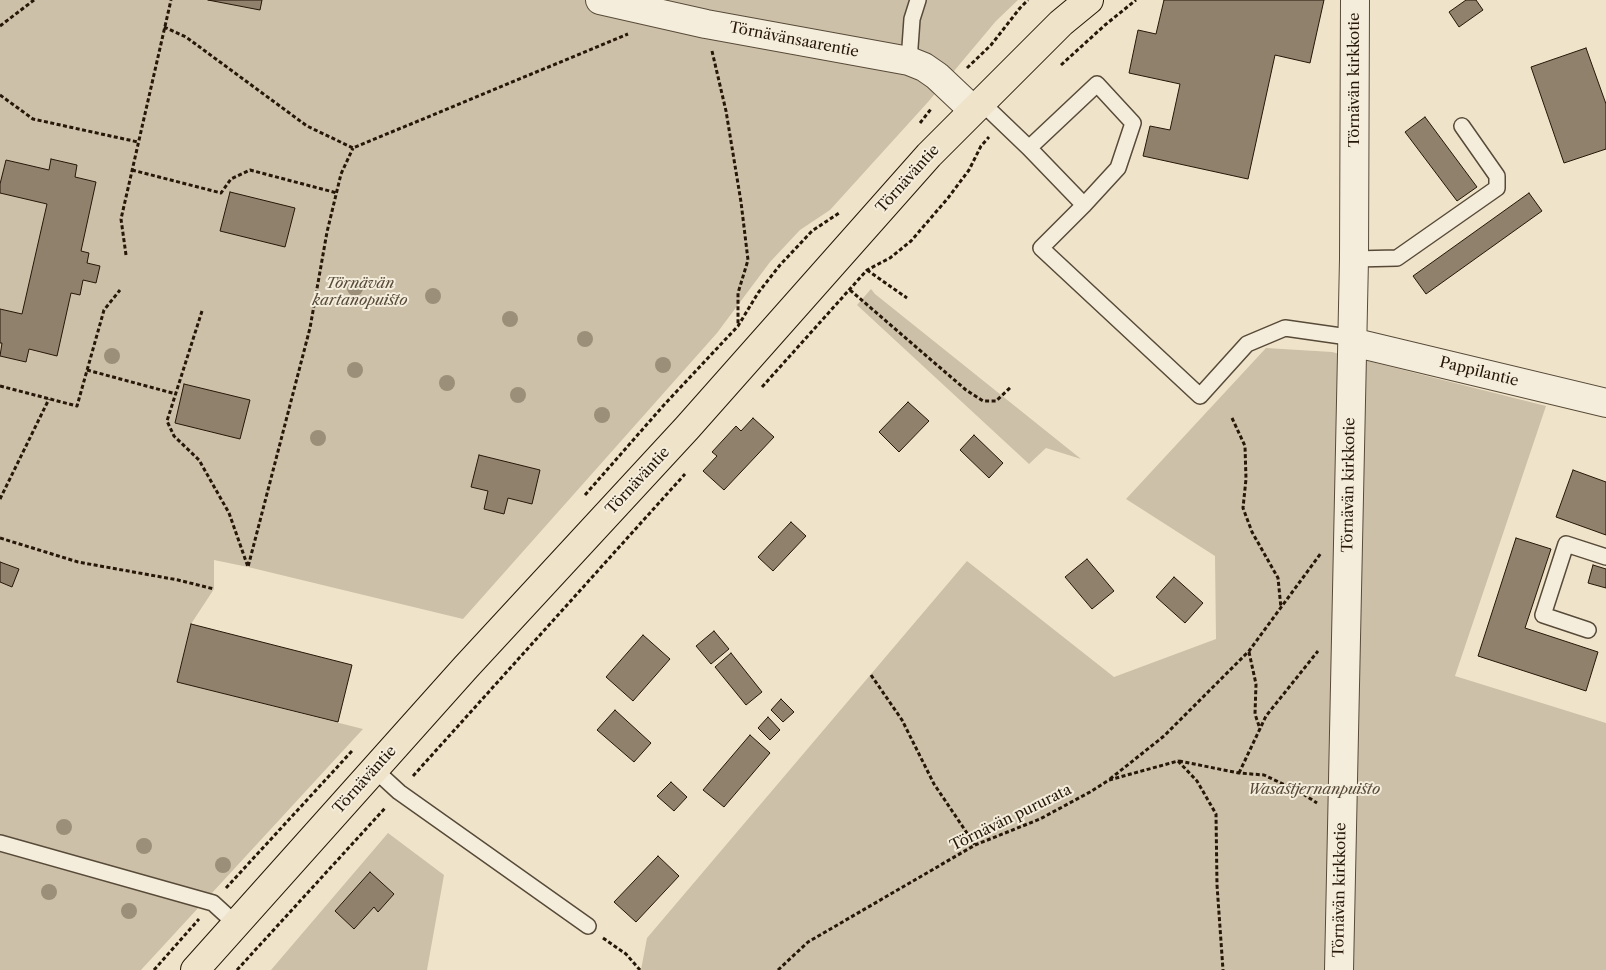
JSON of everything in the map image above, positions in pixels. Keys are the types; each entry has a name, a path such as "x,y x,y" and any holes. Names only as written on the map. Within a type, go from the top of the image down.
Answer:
{"main road":[{"name":"Törnäväntie","path":"195,970 466,668 687,428 929,156 1061,22 1089,0"}],"street":[{"name":"Törnävänsaarentie","path":"600,0 706,24 909,62 924,67 948,87 977,106"},
{"name":"Törnävän kirkkotie","path":"1339,970 1354,259 1355,0"},
{"name":"Pappilantie","path":"1352,342 1606,403"}],"lane":[{"path":"909,62 912,20 918,0"},
{"path":"1029,148 1097,84 1132,123 1118,168 1042,248 1200,396 1248,344 1285,328 1341,336 1352,342"},
{"path":"977,106 1029,148 1084,205"},
{"path":"1354,259 1397,258 1497,188 1497,176 1462,126"},
{"path":"1588,630 1543,615 1566,544 1606,557"},
{"path":"375,770 398,792 588,926"},
{"path":"0,843 213,903 236,924"}],"path":[{"path":"0,26 34,0"},
{"path":"126,255 121,219 171,0"},
{"path":"916,129 948,87 991,44 1028,0"},
{"path":"706,24 726,111 741,202 748,260 738,293 738,326"},
{"path":"164,27 186,37 308,126 353,148"},
{"path":"202,311 167,421 174,436 199,460 229,513 248,567 310,328 341,174 353,148 630,33"},
{"path":"0,95 33,119 138,142"},
{"path":"132,170 221,192 231,179 250,170 337,193"},
{"path":"579,502 663,406 738,326 758,293 793,251 812,231 844,210"},
{"path":"844,250 867,270 907,298"},
{"path":"758,392 867,270"},
{"path":"0,386 77,406 104,310 120,290"},
{"path":"850,290 966,390 983,400 996,401 1010,387"},
{"path":"87,370 176,394"},
{"path":"0,499 49,399"},
{"path":"1232,418 1245,446 1246,479 1244,508 1252,532 1278,578 1281,608"},
{"path":"237,970 685,473"},
{"path":"1108,780 1164,736 1248,651 1349,513"},
{"path":"0,538 78,562 178,580 214,589"},
{"path":"1239,773 1266,716 1345,617"},
{"path":"1248,651 1256,684 1255,714 1260,729"},
{"path":"871,674 902,720 934,784 975,845"},
{"path":"154,970 357,745"},
{"path":"1178,761 1264,776 1300,792 1342,820"},
{"path":"1178,761 1197,781 1216,814 1217,885 1223,970"},
{"name":"Törnävän pururata","path":"778,970 808,942 975,845 1040,820 1108,780 1178,761"},
{"path":"588,926 626,954 640,970"}],"green space":[{"name":"Törnävän kartanopuisto","path":"0,0 1018,0 996,21 928,102 830,210 800,230 770,262 717,333 463,619 214,560 214,589 191,624 177,682 363,729 141,970 0,970"},
{"path":"871,289 1081,459 1046,448 1029,464 857,305"},
{"name":"Wasastjernanpuisto","path":"1266,348 1332,352 1546,406 1455,676 1606,723 1606,970 641,970 647,938 967,561 1114,677 1216,639 1215,556 1126,499"},
{"path":"388,833 444,875 427,970 271,970"}],"building":[{"path":"208,0 262,0 260,10"},
{"path":"1164,0 1324,0 1310,63 1275,55 1248,179 1143,156 1150,126 1170,130 1180,84 1129,73 1138,30 1156,34"},
{"path":"1466,0 1476,0 1483,10 1459,27 1449,12"},
{"path":"1586,48 1606,104 1606,149 1564,163 1531,67"},
{"path":"1425,117 1477,187 1457,201 1405,132"},
{"path":"51,159 77,165 75,177 96,182 81,251 89,253 87,263 100,266 96,283 83,280 80,295 71,293 57,356 29,349 26,362 0,356 2,343 0,343 0,309 22,314 47,204 0,193 0,184 6,160 49,170"},
{"path":"230,192 295,208 285,247 220,231"},
{"path":"1529,193 1542,211 1426,294 1413,276"},
{"path":"184,384 250,400 240,439 175,423"},
{"path":"908,402 929,421 899,452 879,432"},
{"path":"753,418 774,437 724,490 703,471 717,456 712,452 736,426 741,431"},
{"path":"974,435 1003,463 989,478 960,450"},
{"path":"479,455 540,470 532,504 508,498 504,514 484,509 488,491 471,487"},
{"path":"1573,470 1606,482 1606,535 1556,517"},
{"path":"791,522 806,536 773,571 758,557"},
{"path":"1516,538 1551,549 1525,628 1598,652 1586,691 1478,656"},
{"path":"1087,559 1114,591 1092,609 1065,577"},
{"path":"0,562 19,569 12,587 0,582"},
{"path":"1593,565 1606,569 1606,588 1588,583"},
{"path":"1174,577 1203,603 1185,623 1156,597"},
{"path":"191,624 352,665 338,722 177,682"},
{"path":"714,631 729,649 711,664 696,646"},
{"path":"643,635 670,659 633,701 606,677"},
{"path":"731,653 762,692 746,705 715,667"},
{"path":"781,699 794,712 783,722 771,710"},
{"path":"615,710 651,743 634,762 597,730"},
{"path":"768,717 780,730 770,740 758,728"},
{"path":"750,735 770,753 724,807 703,790"},
{"path":"671,782 687,797 674,811 657,796"},
{"path":"658,856 679,876 636,922 614,902"},
{"path":"370,872 394,894 378,912 374,907 354,929 335,911"}]}
